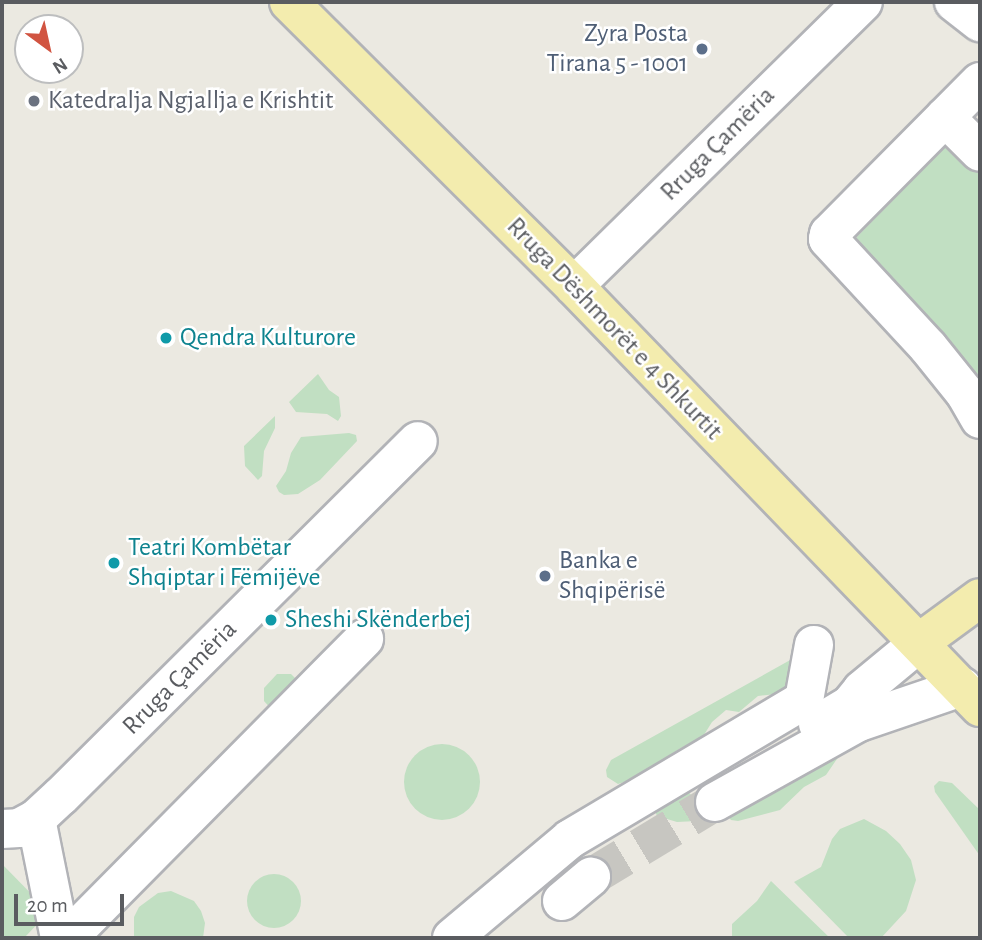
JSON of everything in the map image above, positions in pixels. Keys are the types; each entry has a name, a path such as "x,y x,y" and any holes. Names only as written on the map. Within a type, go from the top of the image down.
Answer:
{"main road":[{"name":"Rruga Dëshmorët e 4 Shkurtit","path":"289,2 574,286 928,651 974,690"},
{"path":"928,651 980,598"}],"street":[{"name":"Rruga Çamëria","path":"574,286 863,2"},
{"path":"954,2 980,22"},
{"path":"980,82 829,234 828,239 928,347 965,393 980,419"},
{"path":"946,117 980,152"},
{"name":"Rruga Çamëria","path":"33,815 418,440"},
{"path":"68,938 364,639"},
{"path":"453,938 570,839 803,700 814,645"},
{"path":"928,651 862,690 850,705 709,796 859,722 974,690"},
{"path":"33,815 60,938"}],"green space":[{"path":"948,143 980,171 980,390 848,246"},
{"path":"318,374 329,390 339,397 341,416 338,421 327,414 296,412 289,402"},
{"path":"275,416 275,428 264,451 262,476 258,480 245,466 244,446"},
{"path":"349,433 356,435 357,441 320,480 298,494 284,495 279,492 276,486 301,437"},
{"path":"801,654 787,687 777,694 758,696 739,712 726,710 712,722 702,738 679,749 637,778 618,784 607,777 606,770 611,760"},
{"path":"277,674 291,674 301,684 272,710 264,701 264,688"},
{"path":"442,744 456,747 469,755 477,768 480,782 477,796 469,809 456,817 442,820 428,817 415,809 407,796 404,782 407,768 415,755 428,747"},
{"path":"841,753 826,775 804,787 780,810 738,821 731,820 722,809"},
{"path":"939,781 952,783 980,810 980,856 935,792 934,786"},
{"path":"681,785 717,820 677,822 657,816 655,811"},
{"path":"864,819 886,831 900,844 911,860 916,880 906,911 881,938 849,938 794,882 821,867 832,839 840,829"},
{"path":"2,864 49,912 24,938 2,938"},
{"path":"274,874 293,882 301,901 293,920 274,928 255,920 247,901 255,882"},
{"path":"771,881 830,938 732,938 732,924 757,901"},
{"path":"171,891 194,901 201,911 205,923 203,938 134,938 134,917 139,907 158,893"}],"tunnel":[{"path":"591,877 715,802"}],"place":[{"name":"Zyra Posta Tirana 5 - 1001","path":"702,49"},
{"name":"Katedralja Ngjallja e Krishtit","path":"34,101"},
{"name":"Qendra Kulturore","path":"166,338"},
{"name":"Teatri Kombëtar Shqiptar i Fëmijëve","path":"114,563"},
{"name":"Banka e Shqipërisë","path":"545,576"},
{"name":"Sheshi Skënderbej","path":"271,620"}]}
